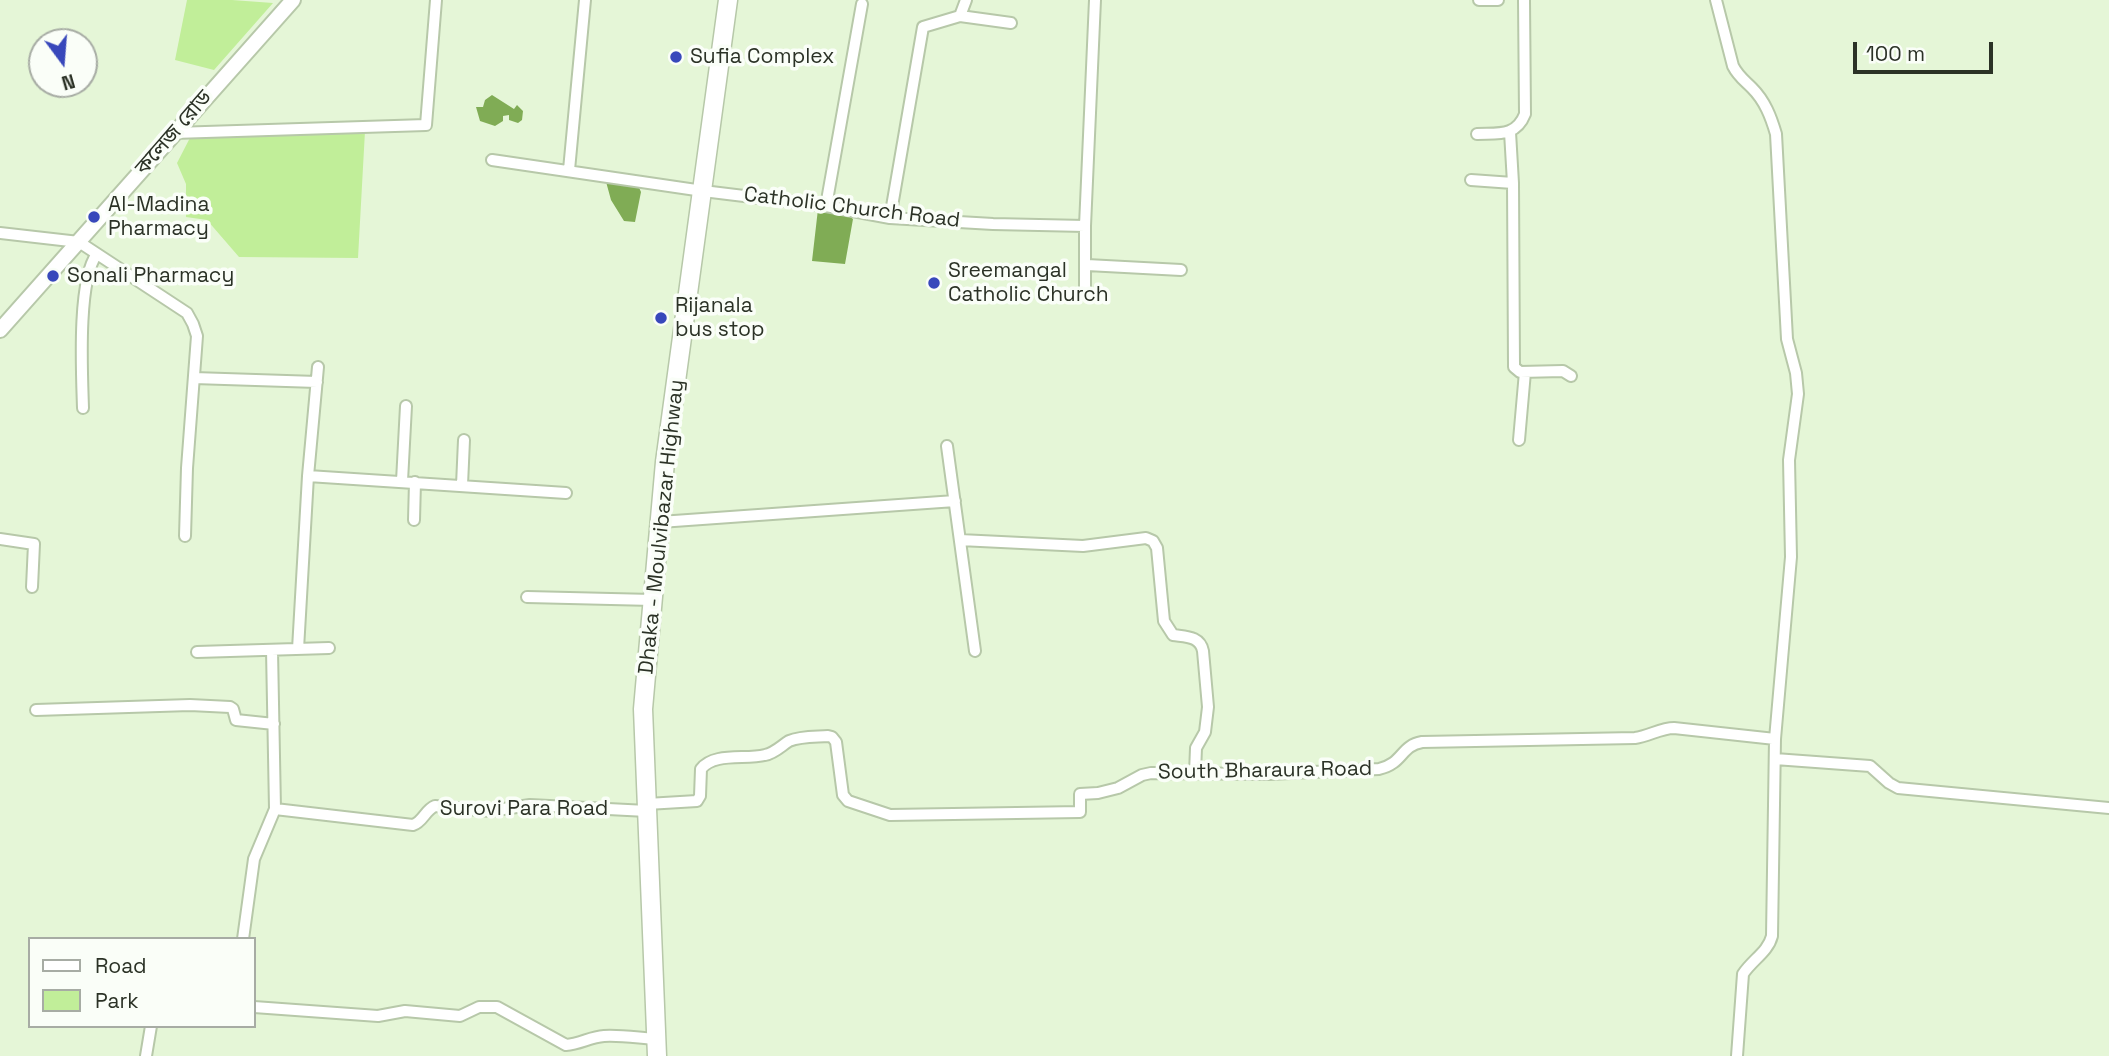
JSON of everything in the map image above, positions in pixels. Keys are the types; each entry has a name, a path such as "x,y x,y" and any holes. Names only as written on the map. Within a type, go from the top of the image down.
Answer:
{"highway":[{"name":"Dhaka - Moulvibazar Highway","path":"656,1047 643,709 665,462 728,0"}],"main road":[{"name":"কলেজ রোড","path":"0,330 293,0"}],"street":[{"path":"174,133 426,125 436,0"},
{"path":"569,170 586,0"},
{"path":"960,16 966,0"},
{"path":"1085,289 1087,265 1084,226 1095,0"},
{"path":"1479,0 1498,0"},
{"path":"1477,134 1510,132 1521,125 1525,114 1524,0"},
{"path":"1716,0 1733,66 1738,76 1754,89 1769,110 1776,134 1787,339 1798,394 1789,460 1791,557 1775,739 1772,936 1770,946 1743,974 1737,1056"},
{"path":"826,206 862,4"},
{"path":"890,218 923,27 960,16 1011,23"},
{"path":"1510,132 1513,183 1514,367 1520,372 1563,371 1571,376"},
{"name":"Catholic Church Road","path":"492,160 826,206 890,218 1084,226"},
{"path":"1471,180 1513,183"},
{"path":"0,233 79,242 187,313 197,336 185,536"},
{"path":"83,408 85,296 91,263 97,254"},
{"path":"1087,265 1181,270"},
{"path":"298,649 308,477 318,367"},
{"path":"1519,440 1525,372"},
{"path":"194,378 317,382"},
{"path":"402,481 405,406"},
{"path":"461,485 464,440"},
{"path":"947,446 975,651"},
{"path":"308,477 566,493"},
{"path":"414,520 415,482"},
{"path":"660,522 955,501"},
{"path":"960,540 1083,546 1146,538 1153,541 1157,548 1164,621 1173,635 1194,638 1201,644 1203,651 1208,707 1205,732 1196,748 1195,773"},
{"path":"0,539 34,544 32,587"},
{"path":"527,597 653,600"},
{"path":"197,652 329,648"},
{"path":"243,937 254,859 275,809 272,649"},
{"path":"36,710 190,705 230,707 236,720 274,724"},
{"name":"South Bharaura Road","path":"647,807 697,801 700,796 701,769 713,760 761,756 770,754 790,741 818,737 832,737 836,742 840,785 848,801 890,815 1080,812 1080,793 1098,793 1118,788 1151,773 1269,774 1379,769 1398,762 1406,749 1422,741 1635,738 1666,728 1775,739"},
{"path":"1775,759 1870,766 1898,788 2109,808"},
{"name":"Surovi Para Road","path":"275,809 413,825 435,806 489,811 530,805 647,807"},
{"path":"256,1007 378,1016 405,1011 460,1016 488,1005 497,1007 566,1045 578,1045 592,1038 605,1036 656,1047"},
{"path":"146,1056 151,1028"}],"green space":[{"path":"187,0 273,3 214,70 175,60"},
{"path":"365,131 358,258 239,257 207,220 186,217 186,184 177,163 193,132"}],"shaded area":[{"path":"492,95 514,109 517,105 523,111 522,120 518,123 509,120 509,115 503,116 503,121 495,126 480,121 476,107 483,107 485,100"},
{"path":"605,178 637,183 641,192 635,222 624,221 611,200"},
{"path":"818,209 844,212 853,219 845,264 812,261"}],"place":[{"name":"Sufia Complex","path":"676,57"},
{"name":"Al-Madina Pharmacy","path":"94,217"},
{"name":"Sonali Pharmacy","path":"53,276"},
{"name":"Sreemangal Catholic Church","path":"934,283"},
{"name":"Rijanala bus stop","path":"661,318"}]}
